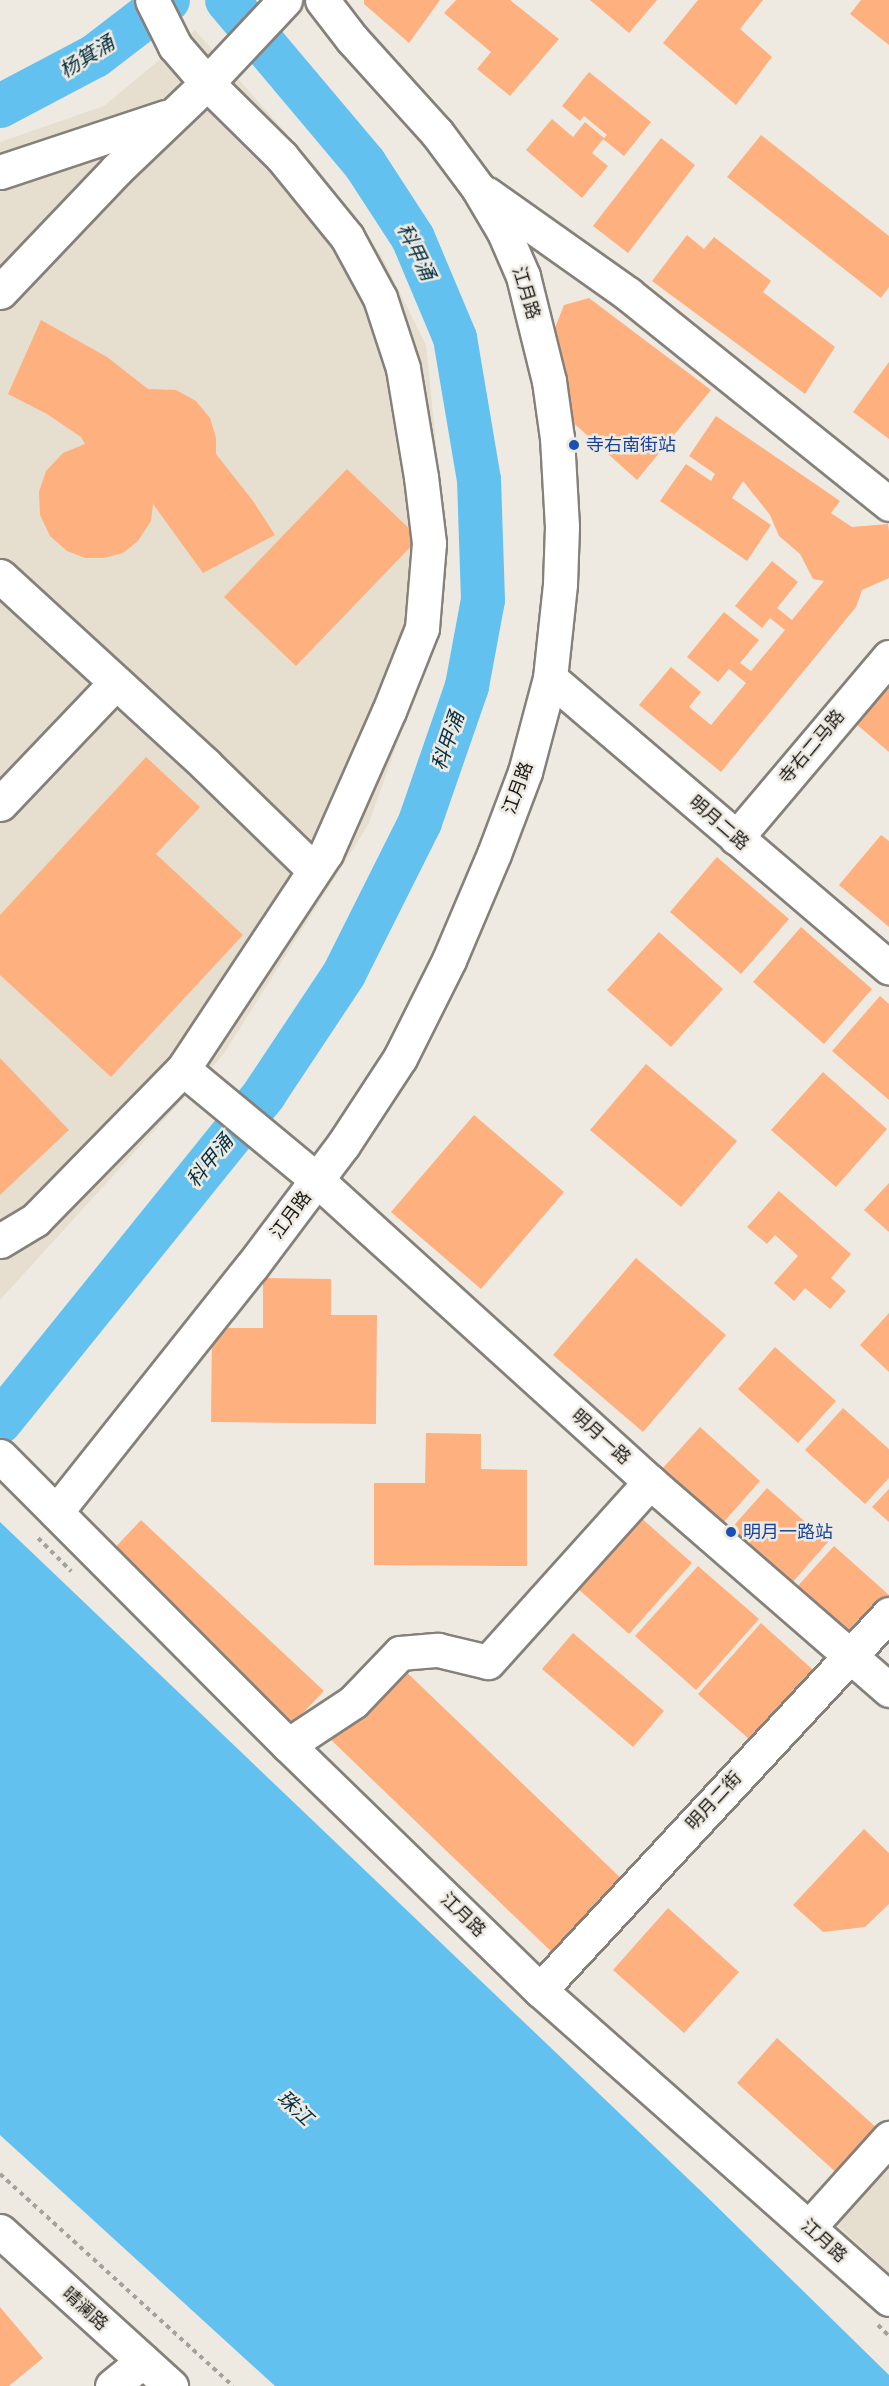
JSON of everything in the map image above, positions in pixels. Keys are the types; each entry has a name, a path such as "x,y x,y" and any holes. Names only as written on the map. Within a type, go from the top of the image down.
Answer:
{"street":[{"path":"0,292 116,170 207,83 285,0"},
{"name":"江月路","path":"56,1512 317,1180 374,1101 449,960 525,772 550,678 560,584 562,527 557,438 549,381 523,276 504,232 478,188 437,133 352,39 322,0"},
{"path":"0,1241 35,1220 183,1070 326,853 389,711 422,628 429,543 421,477 403,368 380,298 347,237 282,157 207,83 175,46 158,12"},
{"path":"0,172 175,113"},
{"path":"478,188 628,294 889,504"},
{"path":"0,576 314,869"},
{"name":"寺右二马路","path":"735,838 889,657"},
{"name":"明月二路","path":"550,678 889,968"},
{"path":"0,804 116,682"},
{"name":"明月一路","path":"183,1070 317,1180 650,1482 889,1690"},
{"name":"江月路","path":"0,1456 288,1745 540,1989 889,2299"},
{"path":"288,1745 353,1702 400,1653 438,1650 488,1662 650,1482"},
{"name":"明月二街","path":"540,1989 889,1614"},
{"path":"809,2227 889,2138"},
{"name":"晴澜路","path":"0,2231 171,2386"},
{"path":"112,2386 143,2361"}],"path":[{"path":"0,2174 233,2386"}],"shaded area":[{"path":"195,30 317,168 381,255 426,345 440,483 443,566 437,632 368,825 223,1055 0,1300 0,142 104,106"},
{"path":"889,2164 889,2273 836,2224"}],"water":[{"name":"珠江","path":"0,1522 703,2193 889,2375 889,2386 275,2386 0,2135"}],"building":[{"path":"364,0 440,0 409,43 364,4"},
{"path":"456,0 510,0 559,39 510,96 477,69 491,52 444,13"},
{"path":"590,0 657,0 629,33"},
{"path":"698,0 763,0 740,29 772,57 736,105 663,43"},
{"path":"861,0 889,0 889,45 850,14"},
{"path":"589,72 651,122 624,156 603,139 607,135 584,116 580,121 562,106"},
{"path":"552,119 573,137 585,122 604,138 592,153 608,166 582,198 526,150"},
{"path":"761,135 889,236 889,287 881,298 727,177"},
{"path":"661,138 695,165 628,253 593,226"},
{"path":"687,235 704,249 714,237 771,281 763,292 835,347 805,394 652,281"},
{"path":"589,298 711,390 637,480 569,419 555,328 564,305"},
{"path":"41,320 107,357 148,389 176,390 196,401 210,418 216,438 216,454 253,501 275,535 203,573 153,504 151,521 138,541 123,553 104,558 85,558 67,551 50,536 40,515 39,492 46,471 63,453 85,444 81,437 47,414 8,394"},
{"path":"889,362 889,439 853,412"},
{"path":"716,416 840,501 831,513 852,527 888,524 889,531 889,578 862,590 856,607 721,772 639,705 671,667 701,692 689,707 711,725 746,683 729,669 718,682 687,657 724,612 759,640 740,663 751,671 785,630 770,618 762,628 735,606 772,561 798,582 777,608 792,620 824,581 813,579 800,554 779,536 770,515 743,481 732,498 771,525 747,561 660,501 686,464 711,481 715,474 689,456"},
{"path":"347,469 419,538 296,666 224,597"},
{"path":"889,670 889,752 849,718"},
{"path":"146,757 200,807 156,854 243,935 111,1077 0,975 0,915"},
{"path":"881,835 889,841 889,927 839,885"},
{"path":"717,857 789,919 741,974 670,912"},
{"path":"801,927 872,989 824,1044 753,982"},
{"path":"659,932 723,989 671,1047 607,990"},
{"path":"880,996 889,1004 889,1100 832,1051"},
{"path":"0,1058 69,1130 0,1195"},
{"path":"646,1064 737,1141 681,1207 590,1130"},
{"path":"823,1072 887,1129 836,1187 771,1130"},
{"path":"474,1115 564,1192 481,1289 391,1212"},
{"path":"889,1183 889,1232 864,1210"},
{"path":"779,1191 851,1254 831,1278 846,1291 830,1309 805,1288 794,1301 774,1283 798,1256 775,1235 767,1244 747,1227"},
{"path":"636,1258 726,1335 643,1432 553,1355"},
{"path":"263,1278 331,1279 331,1315 377,1315 376,1424 211,1422 212,1328 263,1328"},
{"path":"889,1313 889,1372 860,1345"},
{"path":"775,1347 836,1401 798,1443 738,1389"},
{"path":"843,1408 889,1449 889,1478 865,1504 805,1450"},
{"path":"700,1427 760,1481 722,1524 662,1469"},
{"path":"426,1433 481,1434 481,1469 527,1470 527,1566 374,1565 374,1483 425,1483"},
{"path":"767,1488 828,1542 790,1585 729,1531"},
{"path":"889,1489 889,1522 872,1507"},
{"path":"631,1509 692,1563 629,1634 568,1580"},
{"path":"141,1520 324,1691 292,1724 110,1553"},
{"path":"834,1546 889,1595 889,1606 857,1642 796,1588"},
{"path":"698,1566 759,1619 696,1690 635,1636"},
{"path":"761,1623 821,1677 758,1747 698,1694"},
{"path":"573,1633 664,1711 633,1747 542,1669"},
{"path":"398,1664 628,1885 558,1958 328,1737"},
{"path":"864,1829 889,1853 889,1904 865,1927 823,1932 793,1905"},
{"path":"668,1908 739,1972 684,2033 613,1970"},
{"path":"777,2038 879,2130 839,2175 737,2083"},
{"path":"0,2307 43,2358 9,2386 0,2386"}],"waterway":[{"name":"杨箕涌","path":"0,106 95,56 168,0"},
{"name":"科甲涌","path":"0,1422 265,1093 344,974 420,822 467,686 483,600 479,480 455,338 413,238 365,164 227,0"}],"place":[{"name":"寺右南街站","path":"574,445"},
{"name":"明月一路站","path":"731,1532"}]}
